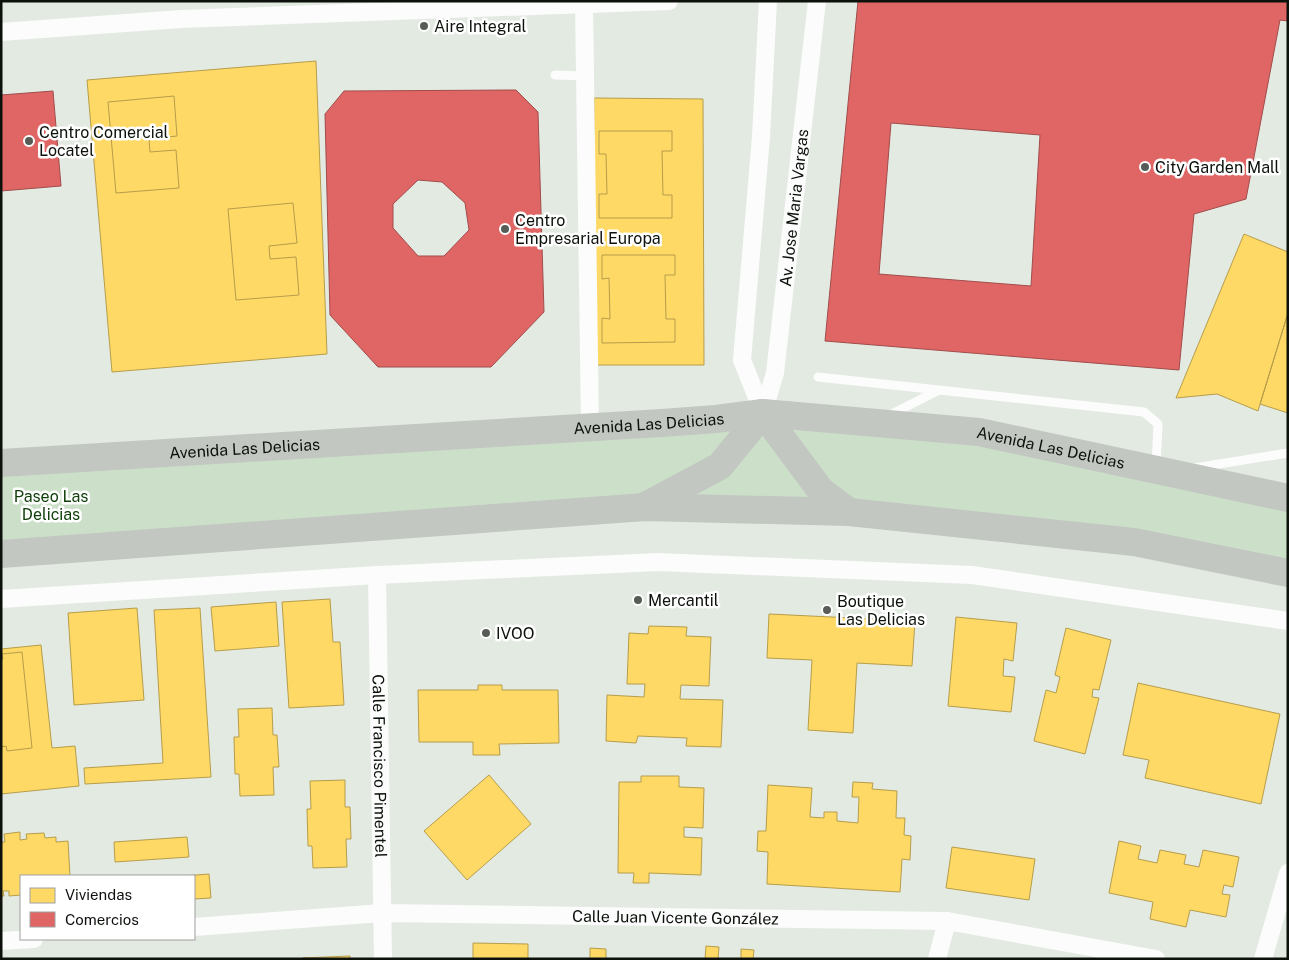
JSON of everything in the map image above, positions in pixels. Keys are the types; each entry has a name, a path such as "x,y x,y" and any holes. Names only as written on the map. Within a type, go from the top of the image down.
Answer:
{"main road":[{"name":"Avenida Las Delicias","path":"1,463 716,419 763,413 978,432 1288,498"},
{"path":"645,507 720,466 763,413 821,491 849,512"},
{"path":"1,554 645,507 849,512 1134,542 1288,573"}],"street":[{"path":"1,32 181,19 477,4 584,4 669,1"},
{"path":"763,413 742,360 761,137 768,1"},
{"name":"Av. Jose Maria Vargas","path":"763,413 775,373 816,1"},
{"path":"584,4 590,427"},
{"path":"1,599 377,575 658,562 963,574 1288,621"},
{"name":"Calle Francisco Pimentel","path":"377,575 383,959"},
{"path":"1263,959 1288,873"},
{"name":"Calle Juan Vicente González","path":"195,927 382,913 947,921 1156,959"},
{"path":"937,959 947,921"},
{"path":"1,941 20,940"}],"lane":[{"path":"555,75 586,76"},
{"path":"818,377 1144,412 1158,424 1161,471 1288,453"},
{"path":"874,423 939,390"}],"green space":[{"name":"Paseo Las Delicias","path":"662,423 979,432 1288,498 1288,573 1134,542 645,507 1,554 1,463"}],"building: Viviendas":[{"path":"316,61 327,354 112,372 87,80"},
{"path":"174,96 177,136 149,139 150,152 176,150 179,188 116,193 108,102"},
{"path":"594,98 703,99 704,365 595,365"},
{"path":"599,131 672,131 672,151 662,151 663,195 672,195 672,218 599,218 599,194 607,194 606,154 599,154"},
{"path":"293,203 297,243 269,246 270,259 296,257 299,295 236,300 228,209"},
{"path":"1244,234 1288,252 1288,313 1258,411 1217,394 1176,398"},
{"path":"602,255 675,255 675,275 665,275 666,319 675,319 675,342 602,343 602,318 610,319 609,278 602,279"},
{"path":"1288,313 1288,413 1260,404"},
{"path":"330,599 333,642 340,642 344,705 289,708 282,602"},
{"path":"276,602 279,646 215,651 211,607"},
{"path":"137,608 144,700 74,705 68,613"},
{"path":"200,608 211,777 85,784 84,768 163,763 154,610"},
{"path":"769,614 915,621 912,666 857,663 853,733 808,730 812,660 767,658"},
{"path":"956,617 1017,623 1013,661 1004,659 1003,676 1015,677 1011,712 948,706"},
{"path":"649,626 687,627 686,636 711,637 709,686 681,685 680,699 723,700 721,747 686,746 687,738 638,736 636,743 606,741 607,695 644,697 645,684 627,684 629,633 648,634"},
{"path":"1066,628 1111,640 1099,690 1093,689 1092,697 1099,698 1085,754 1034,741 1046,690 1056,693 1060,677 1055,675"},
{"path":"41,645 52,748 75,746 79,786 1,794 1,649"},
{"path":"22,652 32,748 7,751 6,746 1,747 1,659 3,659 2,654"},
{"path":"1138,683 1280,714 1261,804 1145,778 1149,760 1123,755"},
{"path":"478,685 502,685 502,690 558,690 559,743 499,744 500,755 473,755 473,742 419,742 418,690 478,690"},
{"path":"272,708 273,735 277,735 279,767 273,767 274,795 240,796 239,774 235,774 234,737 239,737 238,709"},
{"path":"489,775 531,824 467,880 424,831"},
{"path":"641,776 679,776 679,787 704,788 703,828 684,827 684,837 702,838 701,875 649,873 649,883 633,883 634,873 618,873 619,782 641,782"},
{"path":"345,780 345,807 350,807 351,839 346,839 347,867 313,868 312,846 308,846 307,809 311,809 310,781"},
{"path":"853,782 873,783 872,789 897,791 896,818 905,818 904,835 911,836 910,860 902,859 900,892 767,884 768,852 757,851 758,831 766,831 768,785 812,788 810,817 824,818 824,812 837,812 837,821 858,823 859,797 852,797"},
{"path":"20,832 20,840 27,839 26,834 44,833 45,838 56,837 56,842 68,841 70,875 20,875 20,895 9,896 9,891 3,891 4,896 1,896 1,842 5,842 4,834"},
{"path":"187,837 189,857 115,862 114,842"},
{"path":"1119,841 1141,846 1138,859 1157,863 1160,850 1186,855 1184,864 1199,867 1203,850 1239,857 1233,887 1224,885 1222,894 1230,895 1226,917 1190,910 1186,927 1150,919 1153,902 1109,893"},
{"path":"952,847 1035,859 1029,900 946,888"},
{"path":"209,874 211,898 195,899 195,875"},
{"path":"473,943 528,944 528,959 473,959"},
{"path":"706,946 719,947 718,959 705,959"},
{"path":"590,948 606,949 606,959 590,959"},
{"path":"741,949 754,950 753,959 741,959"},
{"path":"350,956 350,959 303,958"}],"building: Comercios":[{"name":"City Garden Mall","path":"858,1 1288,1 1288,21 1280,20 1246,199 1194,214 1179,370 825,341","holes":["891,123 1040,135 1031,286 879,274"]},
{"name":"Centro Empresarial Europa","path":"516,90 538,112 544,312 491,367 378,367 330,315 325,114 344,91","holes":["418,180 442,182 465,203 469,230 444,256 418,256 393,228 393,204"]},
{"name":"Centro Comercial Locatel","path":"53,91 61,186 1,191 1,95"}],"place":[{"name":"Aire Integral","path":"424,26"},
{"name":"Centro Comercial Locatel","path":"29,141"},
{"name":"City Garden Mall","path":"1145,167"},
{"name":"Centro Empresarial Europa","path":"505,229"},
{"name":"Mercantil","path":"638,600"},
{"name":"Boutique Las Delicias","path":"827,610"},
{"name":"IVOO","path":"486,633"}]}
